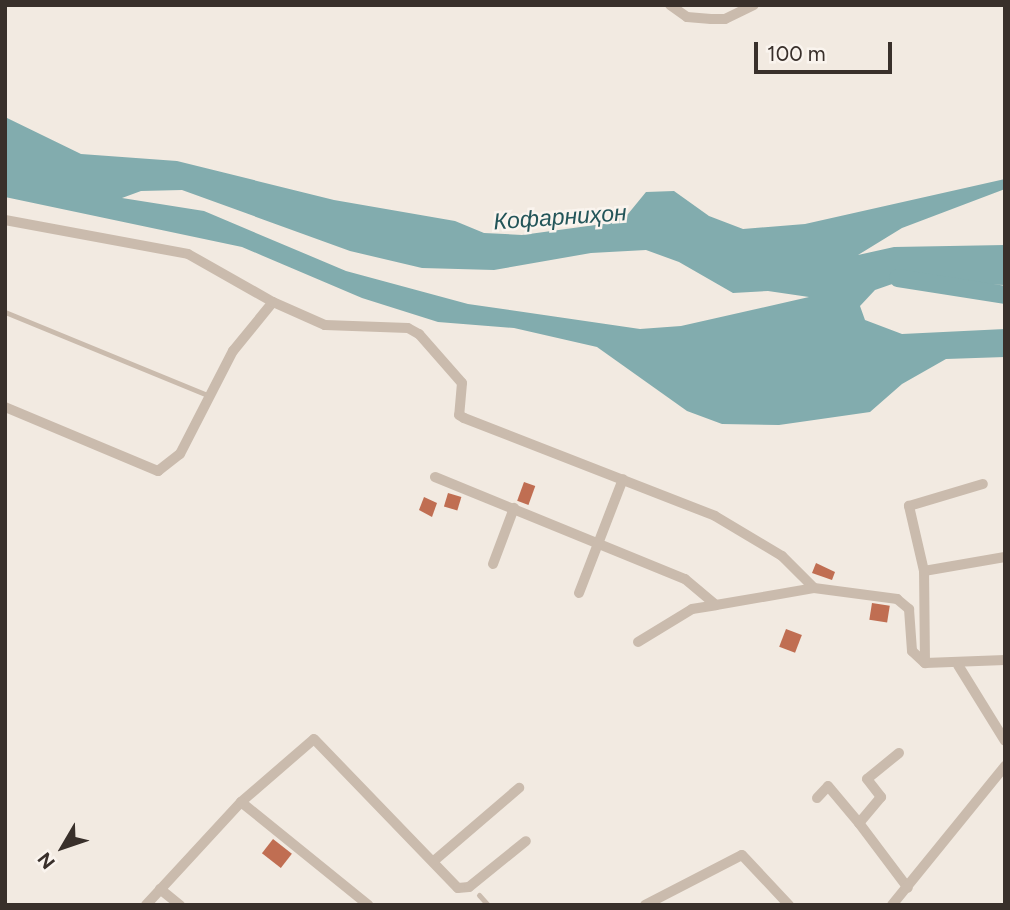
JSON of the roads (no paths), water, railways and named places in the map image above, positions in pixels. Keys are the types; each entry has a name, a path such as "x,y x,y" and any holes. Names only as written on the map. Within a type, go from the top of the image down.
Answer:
{"street":[{"path":"670,5 687,17 725,19 754,5"},
{"path":"5,220 176,250 273,302 325,325 408,328 419,334 462,383 459,415 623,479 741,529 782,556 814,588"},
{"path":"5,407 158,471 180,454 207,395 233,351 273,302"},
{"path":"435,477 685,579 716,605"},
{"path":"579,593 623,479"},
{"path":"925,663 924,571 909,506 983,484"},
{"path":"494,565 514,508"},
{"path":"924,571 1005,557"},
{"path":"638,642 692,609 814,588 897,599 909,609 912,651 925,663 958,665 1005,660"},
{"path":"958,665 1005,741"},
{"path":"146,905 240,802 314,739 435,860 451,882 463,889 526,841"},
{"path":"859,823 881,797 867,779 899,754"},
{"path":"892,905 1005,766"},
{"path":"817,798 828,786 908,888"},
{"path":"435,860 519,788"},
{"path":"240,802 368,905"},
{"path":"645,905 662,892 742,855 789,905"},
{"path":"160,889 180,905"}],"lane":[{"path":"5,313 207,395"},
{"path":"479,895 488,905"}],"water":[{"path":"5,117 81,154 177,161 334,200 455,221 484,233 522,235 610,223 628,214 646,192 674,191 709,216 743,229 805,224 1005,179 1005,189 902,228 858,255 894,247 1005,245 1005,285 898,282 875,290 860,306 865,320 902,334 1005,329 1005,357 946,359 902,384 870,412 779,425 722,424 687,411 597,347 514,328 438,322 362,298 242,247 5,197","holes":["182,190 350,251 422,268 494,270 591,253 646,250 679,262 733,293 768,291 809,297 681,326 640,329 468,304 346,271 204,211 122,198 141,191"]}],"waterway":[{"name":"Кофарниҳон","path":"898,278 1005,295"}]}
